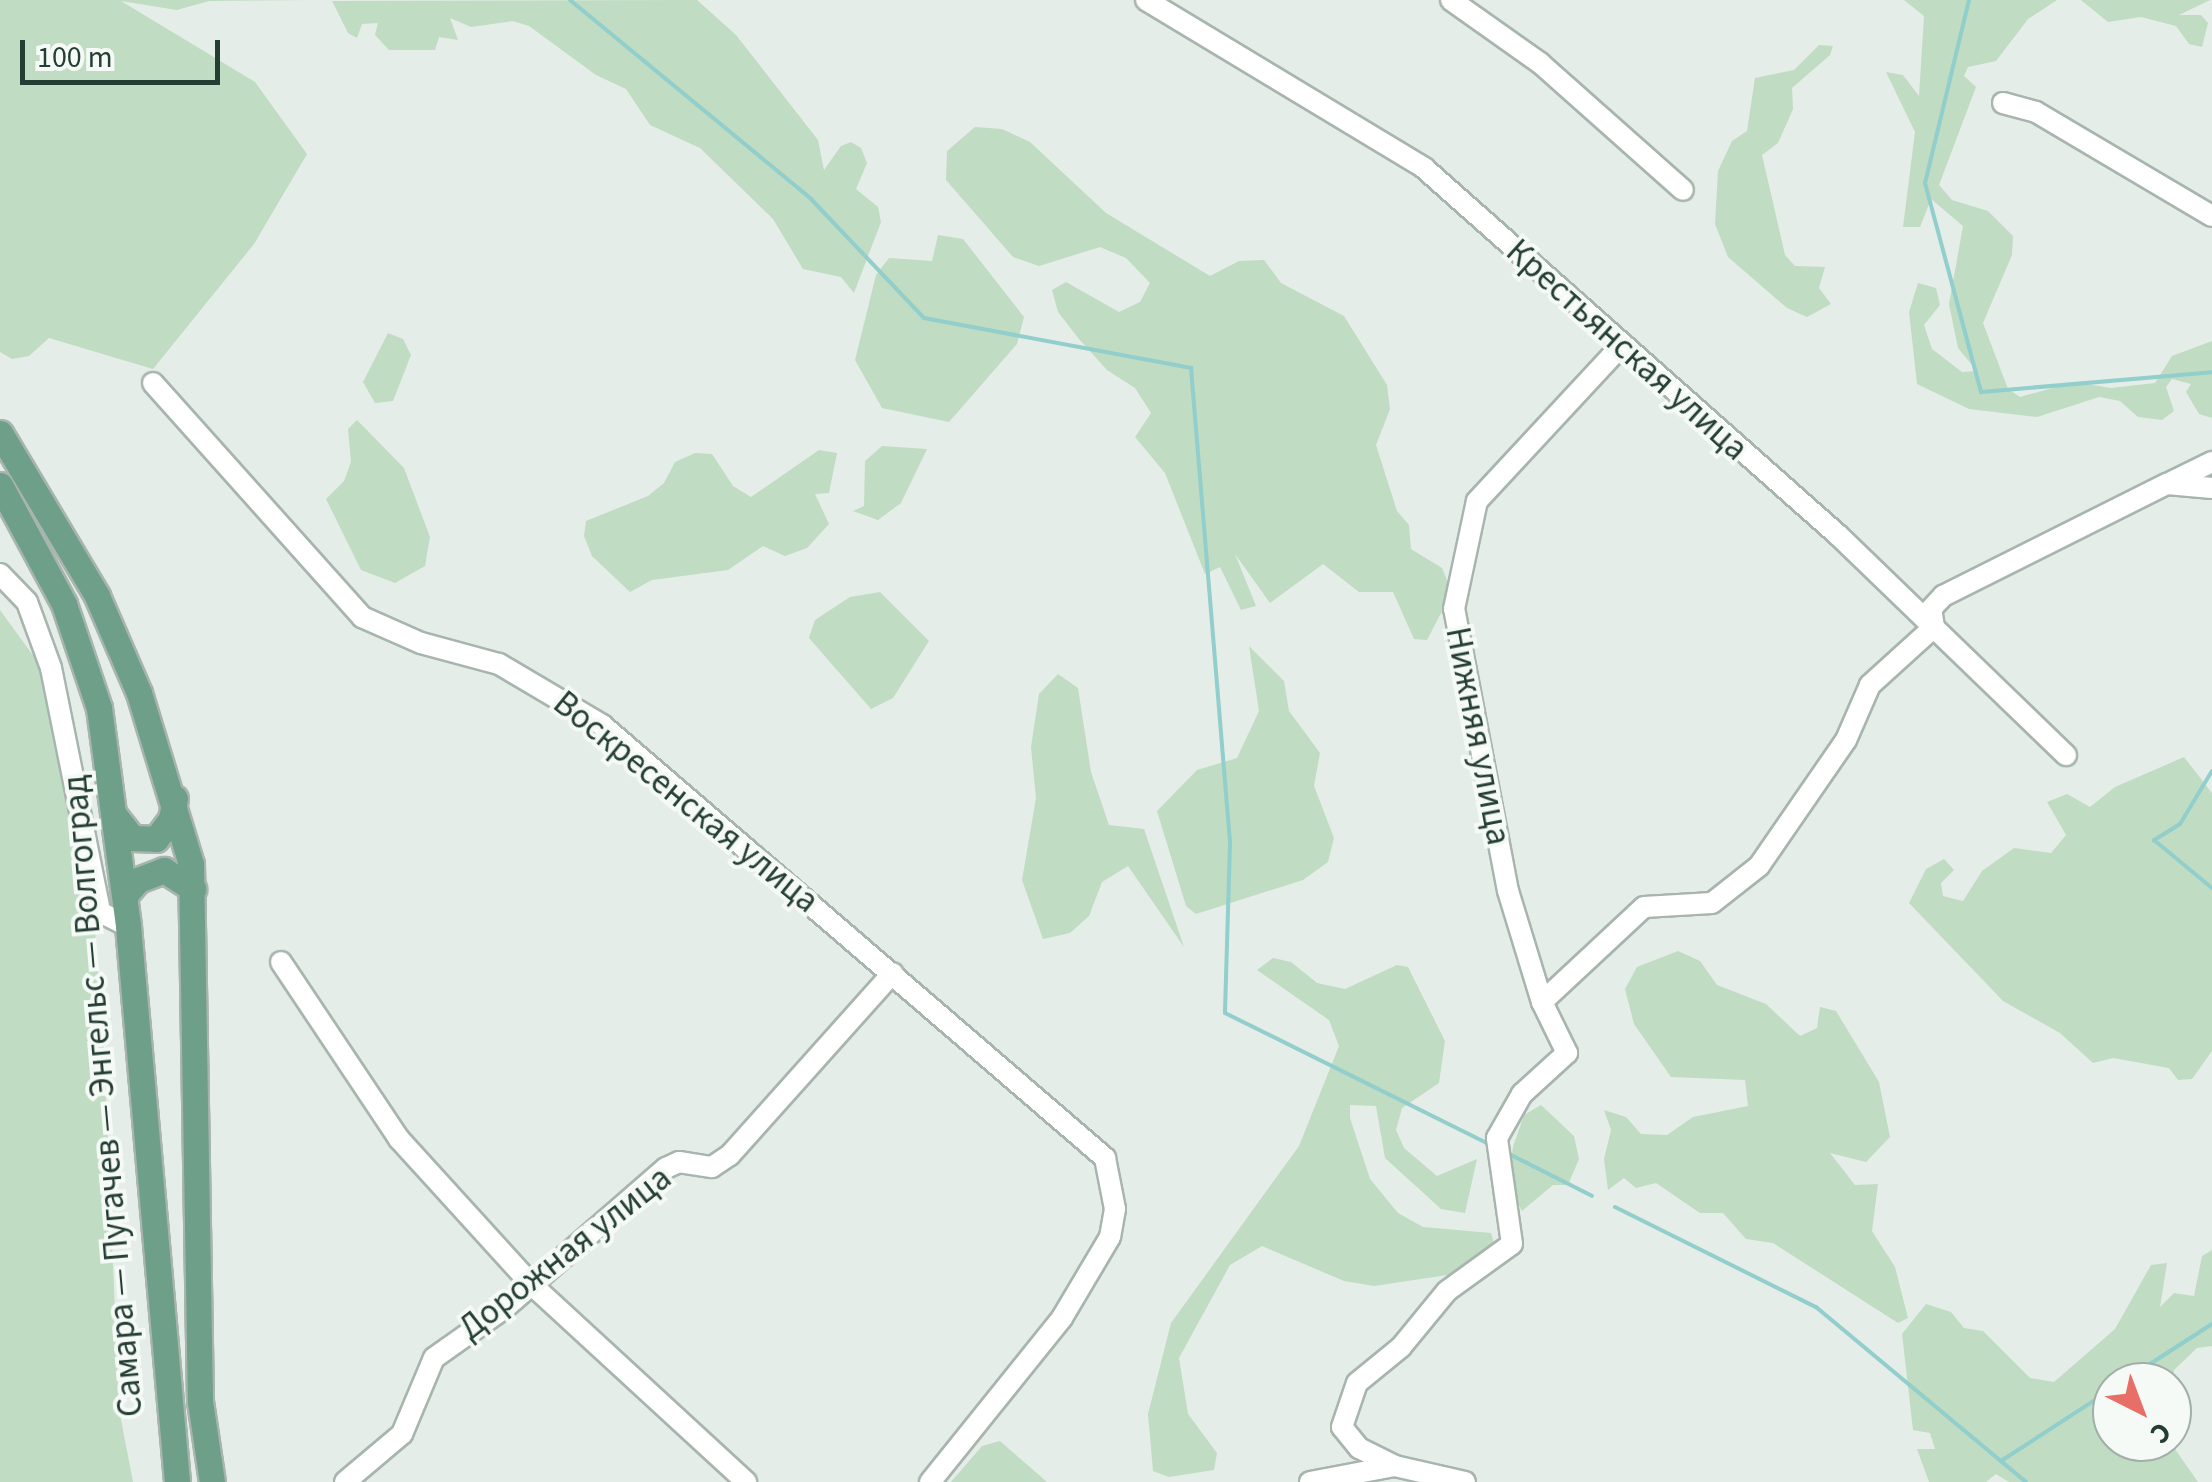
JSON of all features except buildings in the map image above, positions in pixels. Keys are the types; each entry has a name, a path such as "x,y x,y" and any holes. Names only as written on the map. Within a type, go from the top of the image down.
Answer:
{"main road":[{"name":"Самара — Пугачев — Энгельс — Волгоград","path":"0,432 97,596 174,798 193,889 200,1401 212,1482"},
{"name":"Самара — Пугачев — Энгельс — Волгоград","path":"0,485 43,558 84,658 114,816 128,926 177,1482"},
{"path":"114,816 132,838 156,838 171,819 174,798"},
{"path":"125,895 138,880 164,870 193,889"}],"street":[{"name":"Крестьянская улица","path":"1146,0 1424,168 1934,628 2066,755"},
{"path":"1451,0 1540,64 1683,190"},
{"path":"2003,103 2051,120 2212,216"},
{"name":"Нижняя улица","path":"1395,1466 1359,1448 1342,1427 1357,1383 1401,1346 1447,1291 1512,1244 1496,1138 1522,1094 1568,1053 1542,1002 1508,891 1454,610 1476,501 1622,344"},
{"name":"Воскресенская улица","path":"152,382 362,617 421,643 499,664 576,707 894,973 1105,1158 1113,1180 1110,1238 1086,1278 930,1482"},
{"path":"1542,1002 1644,907 1712,903 1759,866 1846,740 1870,685 1934,628 1931,609 1943,596 2212,462"},
{"path":"2167,484 2212,488"},
{"path":"0,574 27,602 51,668 100,912 128,926"},
{"path":"281,962 399,1139 532,1285 746,1482"},
{"name":"Дорожная улица","path":"345,1482 402,1434 434,1358 532,1285 666,1168 679,1162 712,1167 730,1155 894,973"},
{"path":"1310,1482 1395,1466 1465,1482"}],"green space":[{"path":"0,0 313,0 209,1 177,10 121,1 255,82 307,154 254,244 153,369 49,338 29,356 12,359 0,352"},
{"path":"697,0 736,35 818,140 824,170 841,146 851,142 861,148 867,163 856,189 878,207 881,222 854,293 841,277 803,269 773,219 700,148 650,125 626,89 596,75 529,26 513,21 471,27 450,18 458,40 439,37 435,50 389,50 375,35 378,23 362,24 357,38 348,33 332,1"},
{"path":"1904,0 2057,0 2028,19 1996,61 1968,67 1964,76 1976,87 1939,185 1952,200 1988,211 2013,236 2012,255 1983,323 2008,389 2020,397 2074,382 2111,388 2155,383 2172,356 2212,341 2212,418 2199,414 2186,392 2191,384 2172,379 2166,387 2174,411 2162,420 2138,417 2120,401 2099,397 2037,417 1969,409 1917,384 1909,312 1918,283 1936,288 1940,305 1924,325 1932,349 1962,372 1977,371 1958,348 1949,304 1963,226 1931,199 1920,227 1903,227 1915,132 1886,72 1903,75 1919,96 1924,16"},
{"path":"2081,0 2210,0 2179,15 2201,15 2208,23 2202,47 2189,44 2176,26 2141,17 2108,22"},
{"path":"1819,45 1833,46 1830,55 1792,88 1793,109 1778,143 1762,155 1785,255 1795,266 1825,267 1819,288 1831,304 1807,317 1787,308 1728,257 1715,224 1718,171 1732,141 1747,131 1755,78 1794,70"},
{"path":"975,127 1002,129 1030,142 1106,213 1210,276 1239,261 1264,260 1281,283 1344,316 1387,385 1390,409 1376,445 1397,511 1409,525 1411,549 1442,568 1452,592 1427,640 1414,639 1393,592 1359,592 1323,564 1270,603 1235,554 1256,606 1241,610 1220,567 1205,574 1165,473 1135,437 1151,413 1135,388 1107,370 1079,339 1058,312 1052,290 1066,282 1119,312 1140,302 1150,283 1126,258 1100,247 1039,266 1013,257 946,180 947,151"},
{"path":"938,235 963,239 1024,317 1017,344 949,422 882,408 855,360 876,275 889,258 932,261"},
{"path":"388,333 403,339 411,355 393,401 375,403 363,382"},
{"path":"357,420 404,468 430,537 425,566 395,583 361,570 326,499 344,481 351,462 348,429"},
{"path":"882,446 927,449 901,503 878,520 853,511 864,506 865,461"},
{"path":"819,450 837,453 829,493 815,494 829,524 807,548 785,556 763,546 728,570 652,580 630,592 592,556 584,536 586,521 648,496 664,483 675,462 695,453 712,454 733,486 751,497"},
{"path":"880,592 929,641 893,698 871,709 809,638 815,620 850,597"},
{"path":"0,610 48,676 85,804 104,1046 119,1409 133,1482 0,1482"},
{"path":"1249,646 1284,681 1289,711 1320,753 1314,786 1334,838 1328,862 1303,880 1196,914 1186,906 1157,811 1197,770 1237,758 1259,711"},
{"path":"1058,674 1078,688 1091,772 1109,825 1144,829 1184,947 1128,866 1102,882 1089,916 1070,933 1043,939 1022,880 1036,798 1031,747 1039,694"},
{"path":"2184,757 2212,793 2212,1051 2192,1079 2178,1080 2169,1068 2113,1058 2093,1063 2060,1033 2003,1001 1909,903 1926,869 1944,859 1954,870 1941,883 1943,896 1963,901 1982,871 2014,848 2051,853 2066,835 2047,802 2067,794 2090,807 2115,787"},
{"path":"1678,951 1700,961 1717,985 1766,1004 1800,1036 1817,1028 1820,1007 1836,1011 1879,1082 1890,1137 1866,1162 1830,1153 1855,1185 1878,1184 1872,1231 1895,1267 1908,1318 1898,1323 1773,1243 1746,1239 1723,1213 1700,1213 1656,1183 1636,1188 1624,1178 1608,1190 1604,1159 1611,1130 1604,1110 1626,1117 1641,1134 1667,1135 1693,1117 1748,1106 1745,1080 1671,1077 1634,1024 1625,989 1637,967"},
{"path":"1273,958 1291,962 1317,983 1345,989 1397,965 1408,967 1445,1041 1439,1083 1402,1108 1396,1130 1404,1148 1437,1176 1477,1159 1465,1213 1441,1209 1385,1158 1376,1106 1350,1105 1350,1118 1370,1179 1398,1213 1423,1227 1491,1233 1496,1250 1454,1274 1374,1286 1344,1281 1262,1246 1230,1265 1179,1358 1188,1414 1217,1453 1214,1470 1169,1477 1153,1471 1148,1414 1171,1323 1299,1146 1339,1046 1329,1020 1257,970"},
{"path":"1541,1105 1574,1136 1579,1159 1568,1185 1553,1185 1522,1211 1508,1185 1513,1147 1524,1115"},
{"path":"2212,1250 2212,1346 2197,1348 2182,1362 2092,1362 2092,1462 2184,1462 2198,1482 2009,1482 1996,1474 1986,1482 1929,1482 1917,1449 1935,1449 1930,1433 1913,1430 1902,1334 1926,1304 1951,1312 1964,1328 1983,1331 2030,1378 2054,1382 2115,1329 2151,1265 2167,1263 2160,1307 2174,1293 2194,1296 2202,1256"},
{"path":"1000,1441 1047,1482 951,1482 982,1446"}],"waterway":[{"path":"570,0 811,199 924,318 1191,368 1230,843 1225,1013 1489,1144"},
{"path":"1969,0 1925,183 1981,392 2212,372"},
{"path":"2212,771 2180,824 2154,840 2212,888"},
{"path":"1507,1153 1592,1196"},
{"path":"1615,1207 1816,1307 2026,1482"},
{"path":"2153,1362 2212,1324"},
{"path":"2001,1461 2092,1402"}]}
